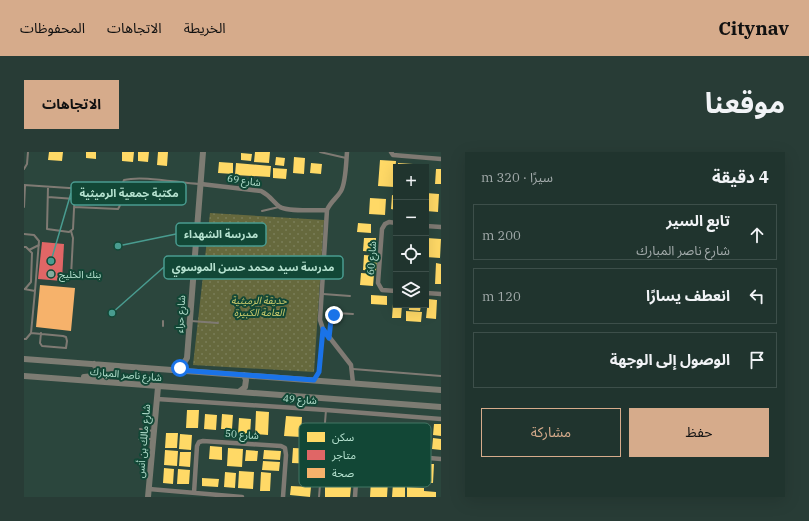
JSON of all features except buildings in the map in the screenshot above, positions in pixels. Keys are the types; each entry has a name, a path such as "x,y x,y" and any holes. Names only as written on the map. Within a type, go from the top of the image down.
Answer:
{"street":[{"name":"شارع حراء","path":"187,358 203,152"},
{"path":"347,152 341,191 330,202 327,210 320,320 323,329 329,338 350,363 354,383"},
{"path":"391,152 393,155 441,159"},
{"name":"شارع 69","path":"201,184 261,191 268,194 281,207"},
{"path":"281,207 302,210 327,210"},
{"name":"شارع 60","path":"393,223 389,222 385,224 382,229 378,283 382,290 393,291"},
{"path":"429,226 441,227"},
{"path":"429,293 441,294"},
{"name":"شارع ناصر المبارك","path":"25,358 441,390"},
{"path":"177,370 182,366 187,358"},
{"path":"187,358 190,366 196,372"},
{"path":"59,378 68,375 94,376 97,373 97,369 94,364"},
{"path":"108,382 104,377 105,369 124,366"},
{"path":"240,391 245,387 246,380 244,375"},
{"name":"شارع ناصر المبارك","path":"24,376 158,387 240,391 441,408"},
{"name":"شارع مالك بن أنس","path":"148,497 158,387"},
{"name":"شارع 49","path":"157,399 326,410 441,420"},
{"name":"شارع 50","path":"194,493 197,446 199,442 203,441 281,446 285,448 286,455 283,497"},
{"path":"431,458 441,459"},
{"path":"355,497 356,487"},
{"path":"148,489 242,497"}],"lane":[{"path":"24,169 27,164 28,152"},
{"path":"320,152 347,158"},
{"path":"74,207 118,209 120,206 122,184 124,180 128,179 139,178 201,184"},
{"path":"159,194 170,182"},
{"path":"24,207 24,186 159,194 169,192 175,186 184,183"},
{"path":"48,187 47,229 71,231"},
{"path":"71,276 73,238 71,231 73,229 75,189"},
{"path":"48,197 75,199"},
{"path":"262,211 281,207"},
{"path":"24,234 34,235 39,241 31,333 26,339 24,339"},
{"path":"29,250 39,244"},
{"path":"24,247 32,253 31,282 24,289"},
{"path":"24,289 35,291"},
{"path":"322,294 350,296"},
{"path":"329,338 331,320 334,315 338,313 353,314"},
{"path":"163,321 163,326"},
{"path":"190,321 218,323"},
{"path":"314,380 319,372 323,329"},
{"path":"31,333 41,333 66,337 66,348 42,346 40,341 41,333"},
{"path":"352,369 441,376"},
{"path":"325,423 326,410"},
{"path":"140,429 154,431"},
{"path":"139,439 153,439"},
{"path":"319,497 320,487"}],"green space":[{"name":"حديقة الرميثية العامة الكبيرة","path":"210,213 324,220 314,372 193,365"}],"place":[{"name":"مدرسة الشهداء","path":"118,246"},
{"name":"مكتبة جمعية الرميثية","path":"51,261"},
{"name":"بنك الخليج","path":"51,274"},
{"name":"مدرسة سيد محمد حسن الموسوي","path":"112,313"}],"route":[{"path":"180,368 177,370 314,380 319,372 323,329 329,338 331,320 334,315"}]}
